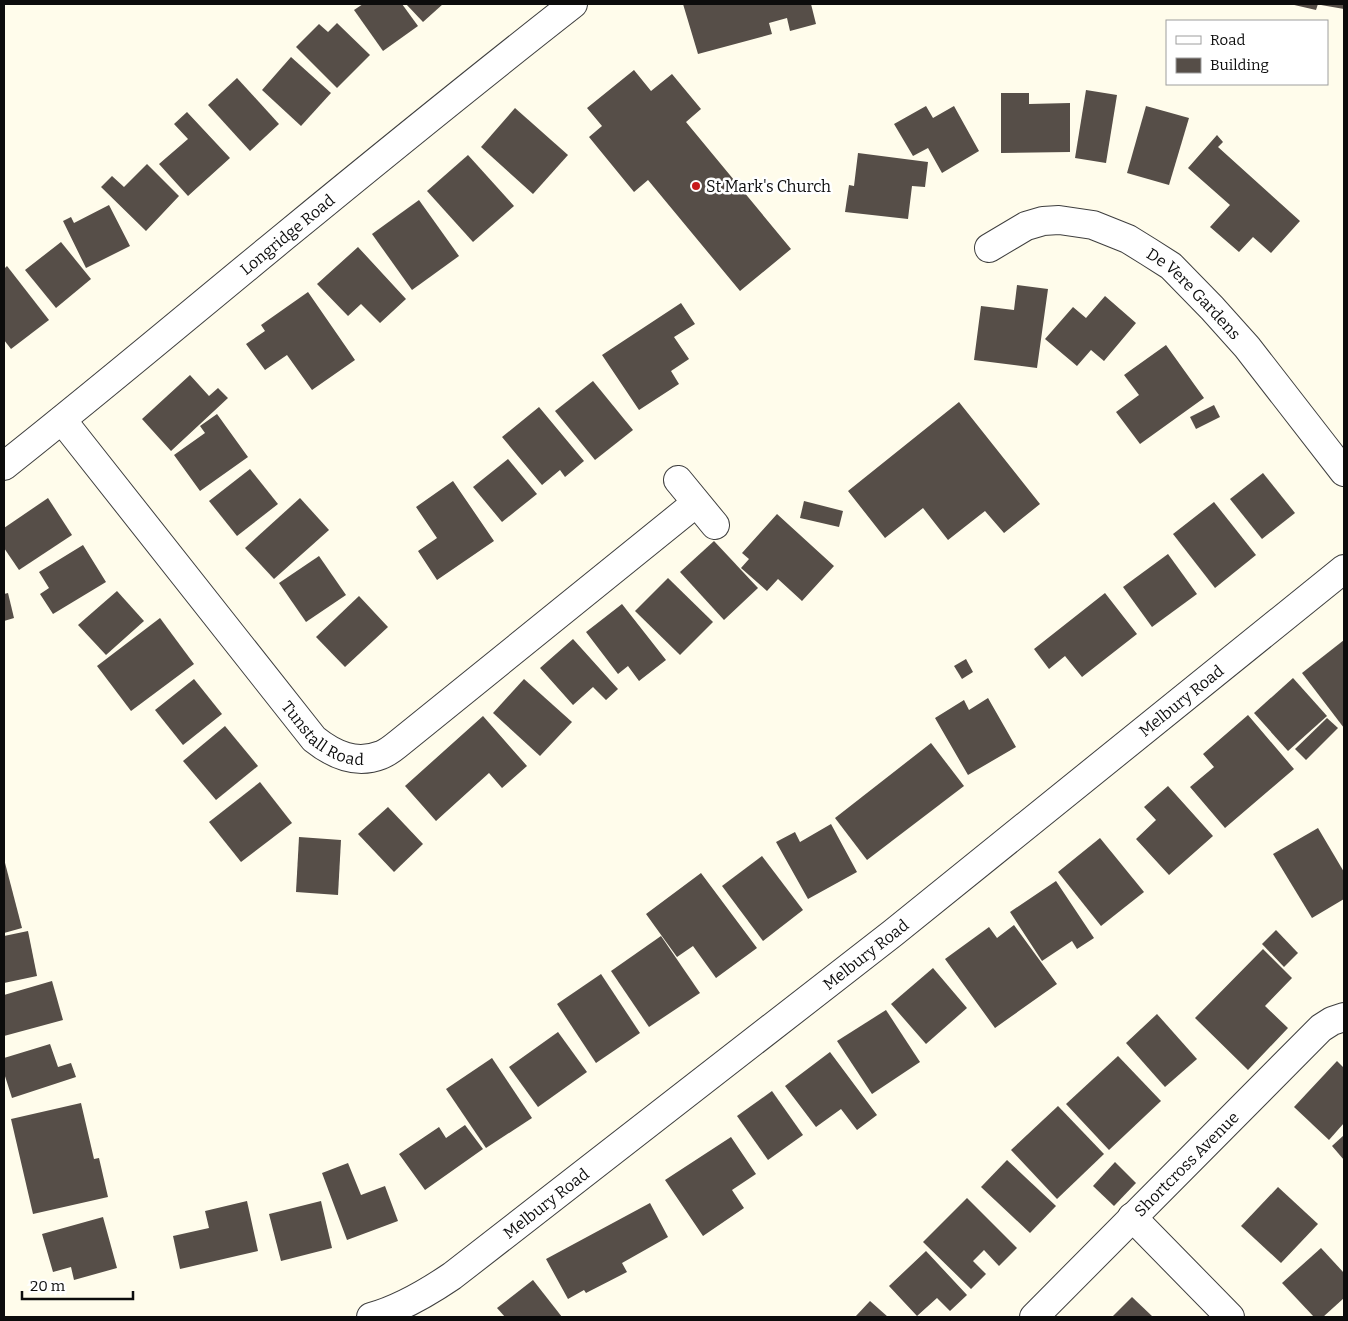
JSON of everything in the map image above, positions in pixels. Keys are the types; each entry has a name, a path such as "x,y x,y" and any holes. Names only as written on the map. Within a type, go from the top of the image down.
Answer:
{"street":[{"name":"Longridge Road","path":"4,466 292,230 573,4"},
{"name":"De Vere Gardens","path":"989,248 1026,226 1043,221 1059,220 1093,225 1128,239 1149,252 1171,266 1218,314 1247,347 1344,472"},
{"name":"Tunstall Road","path":"62,420 314,738 340,756 354,758 369,758 382,755 398,744 696,503"},
{"path":"678,480 715,525"},
{"name":"Melbury Road","path":"371,1317 397,1308 452,1276 893,933 1344,569"},
{"name":"Shortcross Avenue","path":"1034,1317 1320,1028 1344,1017"},
{"path":"1132,1218 1230,1317"}],"building":[{"path":"363,4 402,4 418,26 383,51 354,10"},
{"path":"406,4 443,4 423,22"},
{"path":"683,4 811,4 816,24 790,31 787,18 769,23 772,34 698,54"},
{"path":"1290,4 1318,4 1316,10"},
{"path":"1344,4 1344,9 1321,5"},
{"path":"337,23 370,55 337,88 296,47 319,24 328,32"},
{"path":"291,57 331,93 301,126 262,90"},
{"name":"St Mark's Church","path":"634,70 651,91 672,74 701,109 686,122 791,249 740,291 648,180 634,192 589,137 602,126 587,108"},
{"path":"237,78 279,124 250,151 208,105"},
{"path":"1086,90 1117,95 1106,163 1075,158"},
{"path":"1001,93 1029,93 1029,104 1070,103 1070,152 1001,153"},
{"path":"926,106 933,118 954,106 979,151 942,173 928,148 913,156 894,124"},
{"path":"1146,106 1189,118 1169,185 1127,173"},
{"path":"515,108 568,155 533,194 481,147"},
{"path":"187,112 230,158 188,196 159,164 188,139 174,124"},
{"path":"1217,135 1223,142 1218,147 1300,221 1271,253 1253,237 1239,252 1210,227 1230,205 1188,168"},
{"path":"858,153 928,162 925,187 912,186 908,219 845,212 849,185 854,186"},
{"path":"468,155 514,206 473,242 427,191"},
{"path":"147,164 179,196 146,231 101,187 112,176 124,187"},
{"path":"419,200 459,256 412,290 372,234"},
{"path":"109,205 130,246 86,268 63,221 71,217 74,223"},
{"path":"61,242 91,279 56,308 25,270"},
{"path":"358,247 406,299 380,323 361,304 348,316 317,284"},
{"path":"7,266 49,320 11,349 4,340 4,269"},
{"path":"1017,285 1048,289 1037,368 974,360 981,306 1014,310"},
{"path":"308,292 355,360 312,390 287,355 265,370 246,344 265,331 261,325"},
{"path":"1105,296 1136,323 1104,361 1091,350 1077,366 1045,339 1073,307 1086,318"},
{"path":"681,303 695,324 674,337 689,359 671,371 679,384 639,410 602,355"},
{"path":"1166,345 1204,398 1140,444 1116,412 1139,395 1124,375"},
{"path":"190,375 209,396 218,388 228,398 171,451 142,419"},
{"path":"593,381 633,430 595,460 555,411"},
{"path":"959,402 1040,504 1004,533 985,511 948,540 923,508 885,538 848,491"},
{"path":"1214,405 1220,417 1196,429 1190,417"},
{"path":"539,407 584,461 565,477 560,470 542,485 502,437"},
{"path":"217,414 248,457 200,491 174,455 205,433 200,426"},
{"path":"508,459 537,494 502,522 473,487"},
{"path":"250,469 278,504 237,536 209,501"},
{"path":"1263,473 1295,513 1262,539 1230,499"},
{"path":"453,481 494,541 437,580 418,551 437,538 416,507"},
{"path":"48,498 72,535 19,570 4,548 4,528"},
{"path":"300,498 329,530 274,579 245,548"},
{"path":"804,501 843,511 839,527 800,518"},
{"path":"1214,502 1256,555 1215,588 1173,534"},
{"path":"777,514 834,566 802,601 778,579 767,591 741,568 749,559 742,553"},
{"path":"714,541 758,588 724,620 680,572"},
{"path":"83,545 106,582 53,614 40,594 49,588 39,572"},
{"path":"1168,554 1197,594 1152,627 1123,587"},
{"path":"319,556 346,595 306,622 279,583"},
{"path":"668,578 713,622 680,655 635,611"},
{"path":"117,591 144,621 106,655 78,625"},
{"path":"8,593 14,618 4,621 4,594"},
{"path":"1105,593 1137,634 1082,677 1065,656 1049,669 1034,649"},
{"path":"359,596 388,627 345,667 316,637"},
{"path":"622,604 666,660 639,681 628,666 618,674 586,632"},
{"path":"160,618 194,664 131,711 97,666"},
{"path":"573,639 618,689 606,700 593,687 573,705 540,668"},
{"path":"1344,640 1344,728 1302,673"},
{"path":"966,659 973,672 962,679 954,666"},
{"path":"1293,678 1327,716 1288,751 1254,713"},
{"path":"194,679 222,714 183,745 155,710"},
{"path":"524,679 572,722 540,756 493,713"},
{"path":"988,698 1016,747 968,775 935,718 964,700 969,710"},
{"path":"1248,715 1294,769 1225,828 1190,787 1214,767 1203,754"},
{"path":"483,716 527,766 502,788 489,773 436,821 405,786"},
{"path":"1327,718 1338,728 1306,760 1295,749"},
{"path":"225,726 258,766 216,800 183,761"},
{"path":"931,743 964,786 867,860 835,818"},
{"path":"260,782 292,823 241,862 209,822"},
{"path":"1168,786 1213,836 1169,875 1136,839 1156,820 1144,807"},
{"path":"388,807 423,844 394,872 358,834"},
{"path":"831,824 857,872 808,899 776,842 795,832 800,842"},
{"path":"1318,828 1344,872 1344,899 1312,918 1273,854"},
{"path":"299,837 341,840 338,895 296,892"},
{"path":"1100,838 1144,892 1101,926 1058,872"},
{"path":"762,856 803,910 763,941 722,886"},
{"path":"4,859 22,928 4,933"},
{"path":"701,873 757,948 716,978 693,946 677,957 646,914"},
{"path":"1056,881 1094,938 1077,949 1072,941 1042,961 1010,912"},
{"path":"1014,925 1057,984 995,1028 945,959 989,927 997,938"},
{"path":"1276,930 1298,953 1284,967 1262,944"},
{"path":"28,931 37,976 4,983 4,936"},
{"path":"661,936 700,993 649,1027 611,971"},
{"path":"1263,949 1292,978 1265,1006 1288,1028 1248,1070 1195,1018"},
{"path":"933,968 967,1008 926,1044 891,1004"},
{"path":"601,974 640,1033 596,1063 557,1004"},
{"path":"52,981 63,1020 4,1036 4,995"},
{"path":"886,1010 920,1062 872,1094 837,1041"},
{"path":"1157,1014 1197,1059 1165,1087 1126,1043"},
{"path":"558,1032 587,1072 538,1107 509,1067"},
{"path":"50,1044 58,1067 71,1063 76,1077 12,1098 4,1073 4,1058"},
{"path":"830,1052 877,1115 857,1130 841,1109 816,1127 785,1086"},
{"path":"1118,1056 1161,1101 1109,1150 1066,1104"},
{"path":"492,1058 532,1118 486,1148 446,1089"},
{"path":"1337,1061 1344,1068 1344,1123 1329,1140 1294,1107"},
{"path":"772,1091 803,1135 768,1160 737,1116"},
{"path":"81,1103 94,1159 99,1158 108,1197 33,1214 11,1119"},
{"path":"1058,1106 1104,1154 1057,1199 1011,1150"},
{"path":"465,1125 483,1149 425,1190 399,1154 439,1127 446,1138"},
{"path":"1344,1135 1344,1160 1332,1146"},
{"path":"731,1137 756,1174 732,1190 744,1208 703,1236 665,1180"},
{"path":"1007,1160 1056,1206 1030,1233 981,1187"},
{"path":"1115,1162 1136,1183 1114,1206 1093,1186"},
{"path":"348,1163 361,1195 385,1186 398,1221 347,1240 322,1173"},
{"path":"1278,1187 1318,1224 1281,1263 1241,1226"},
{"path":"967,1198 1017,1248 999,1266 984,1250 973,1261 986,1274 971,1289 923,1242"},
{"path":"247,1201 258,1251 180,1269 173,1236 209,1228 205,1211"},
{"path":"321,1201 332,1248 281,1261 269,1214"},
{"path":"650,1203 668,1237 622,1263 627,1272 586,1293 584,1290 568,1299 546,1259"},
{"path":"103,1217 117,1268 74,1280 71,1267 53,1272 42,1234"},
{"path":"1321,1248 1344,1273 1344,1298 1323,1317 1314,1317 1282,1283"},
{"path":"926,1251 967,1295 950,1311 937,1298 917,1316 889,1286"},
{"path":"533,1280 562,1317 505,1317 497,1308"},
{"path":"1132,1297 1153,1317 1112,1317"},
{"path":"870,1301 888,1317 855,1317"}],"place":[{"name":"St Mark's Church","path":"696,186"}]}
